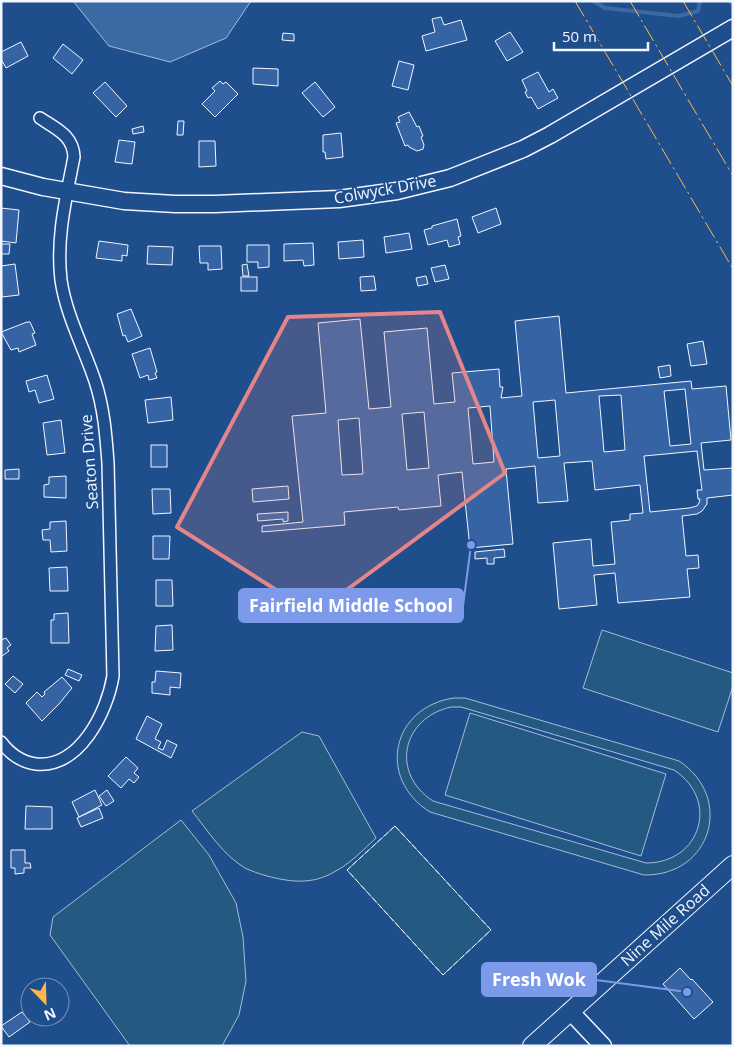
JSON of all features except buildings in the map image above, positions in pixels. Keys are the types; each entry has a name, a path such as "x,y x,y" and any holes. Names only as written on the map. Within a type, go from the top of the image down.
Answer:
{"main road":[{"name":"Nine Mile Road","path":"532,1046 733,865"}],"street":[{"name":"Colwyck Drive","path":"1,176 68,192 124,201 175,204 339,199 397,191 450,178 522,149 550,135 733,28"},
{"name":"Seaton Drive","path":"1,742 23,761 43,764 56,762 70,754 91,733 108,700 113,676 106,431 96,382 67,305 59,258 60,235 74,157 70,139 40,118"},
{"path":"570,1011 603,1046"}],"highlighted area":[{"path":"440,312 505,473 314,614 177,527 288,317"}],"shaded area":[{"path":"73,1 251,1 226,38 170,62 109,46"},
{"path":"602,630 733,673 733,686 718,732 583,688"},
{"path":"454,698 465,698 679,761 696,776 706,794 710,813 708,832 699,849 686,863 667,872 644,875 430,812 413,798 402,781 398,763 398,746 405,729 417,715 433,704","holes":["451,707 461,707 674,770 688,783 697,797 700,813 698,828 691,841 680,853 665,860 646,863 433,801 419,789 411,776 407,762 412,734 421,722 434,713"]},
{"path":"470,713 666,774 641,856 445,795"},
{"path":"302,732 319,736 376,838 340,869 317,879 293,881 259,873 237,863 223,850 192,811"},
{"path":"181,820 209,855 236,903 243,937 246,981 239,1015 222,1046 130,1046 50,935 53,917"},
{"path":"395,826 491,930 443,975 347,870"}],"waterway":[{"path":"593,1 605,8 679,16 698,11 700,1"},
{"path":"729,1 733,4"}],"fence":[{"path":"395,826 491,930 443,975 347,870 395,826"}],"power":[{"path":"575,1 733,269"},
{"path":"630,1 733,176"},
{"path":"683,1 733,86"}],"place":[{"name":"Fairfield Middle School","path":"471,545"},
{"name":"Fresh Wok","path":"687,992"}]}
